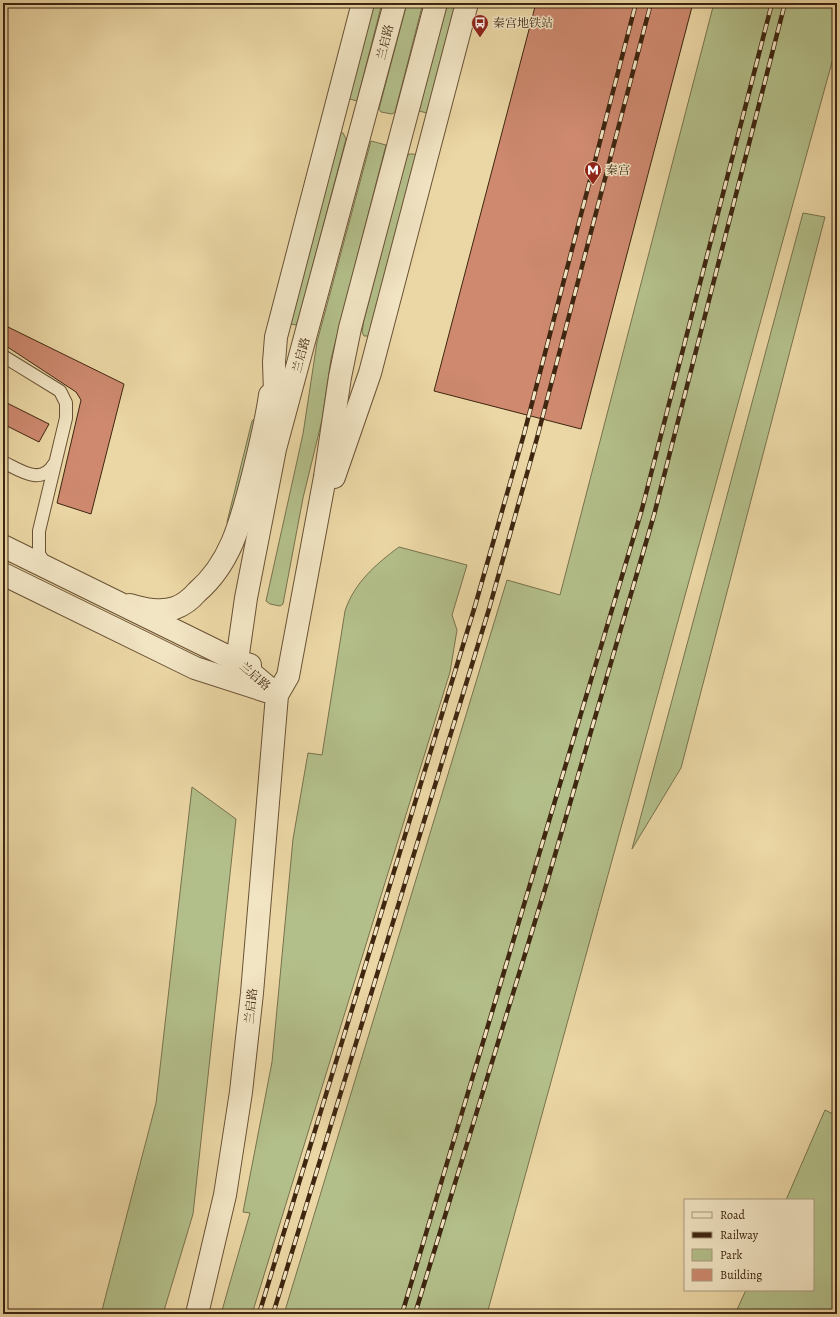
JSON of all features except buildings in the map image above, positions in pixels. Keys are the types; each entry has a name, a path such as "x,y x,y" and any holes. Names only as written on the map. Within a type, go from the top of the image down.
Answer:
{"street":[{"path":"110,599 147,610 175,608 188,601 216,573 226,558 240,523 267,417 280,318 364,3"},
{"name":"兰启路","path":"277,695 237,661 246,598 275,449 395,3"},
{"name":"兰启路","path":"197,1314 226,1195 242,1092 253,986 277,695 288,676 325,477 340,377 350,328 436,3"},
{"path":"310,553 327,496 370,373 467,3"},
{"path":"274,362 275,449"},
{"path":"3,546 237,661 288,676"},
{"path":"3,574 196,668 277,695"}],"lane":[{"path":"3,356 60,391 67,408 38,540 42,559 48,567 57,573"},
{"path":"3,462 29,475 37,476 48,472 55,462"}],"green space":[{"path":"369,3 382,3 357,101 346,98"},
{"path":"407,3 423,3 395,112 392,114 381,112 379,109"},
{"path":"447,3 460,3 431,114 419,111"},
{"path":"714,3 837,3 837,44 487,1314 284,1314 507,580 560,595"},
{"path":"338,132 343,133 346,139 299,318 296,325 290,324"},
{"path":"371,141 386,145 331,359 322,420 303,498 283,604 280,606 270,604 266,601 303,434 317,342"},
{"path":"409,154 414,154 418,157 371,335 364,336 362,332 364,320 406,158"},
{"path":"803,213 825,217 681,768 632,849"},
{"path":"257,416 259,417 229,525 227,522 252,421"},
{"path":"399,547 467,565 452,615 457,630 450,672 252,1314 221,1314 250,1213 243,1212 272,1062 293,839 308,753 322,755 345,611 349,601 360,583 374,567"},
{"path":"192,787 236,819 193,1214 163,1314 101,1314 156,1103"},
{"path":"825,1110 837,1116 837,1314 735,1314 746,1291 814,1291 814,1199 786,1199"}],"railway":[{"path":"259,1314 475,606 524,434 636,3"},
{"path":"273,1314 489,609 537,438 651,3"},
{"path":"402,1314 642,509 772,3"},
{"path":"415,1314 548,879 654,515 785,3"}],"place":[{"name":"秦宫地铁站","path":"480,38"},
{"name":"秦宫","path":"593,185"}]}
